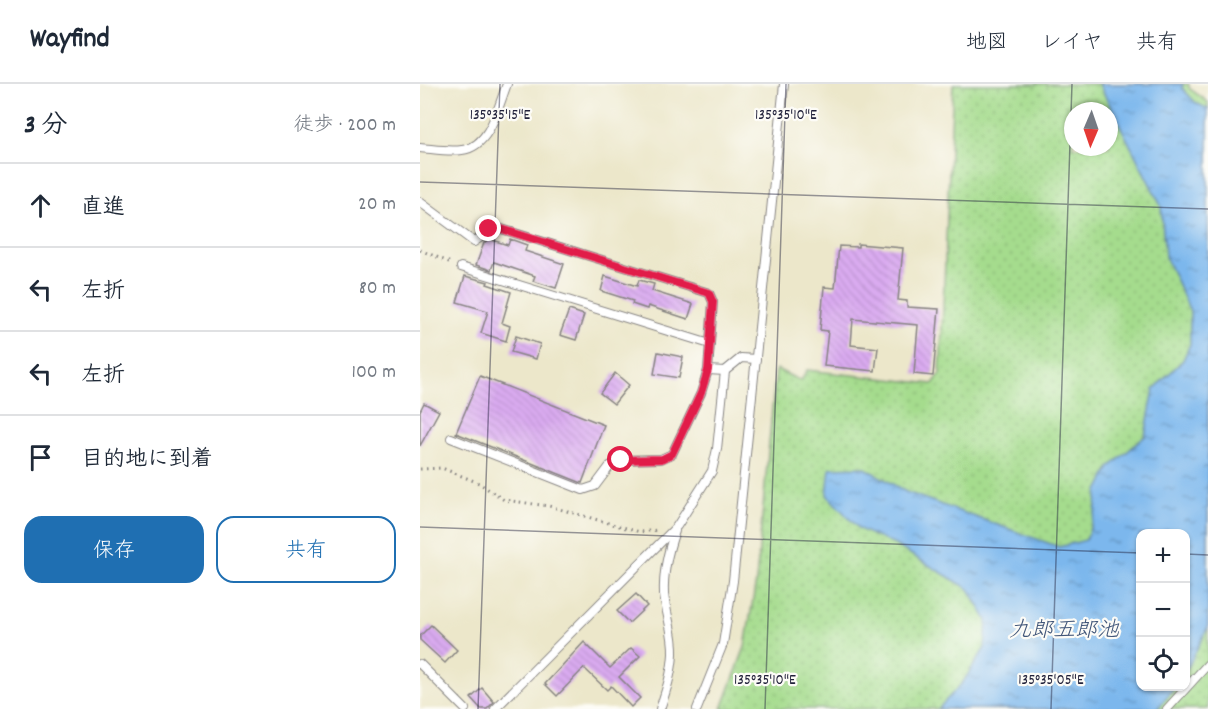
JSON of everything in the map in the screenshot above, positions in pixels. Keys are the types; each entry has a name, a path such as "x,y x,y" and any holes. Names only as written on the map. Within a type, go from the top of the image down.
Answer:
{"lane":[{"path":"420,148 463,150 476,146 485,137 507,84"},
{"path":"697,709 723,644 733,581 784,84"},
{"path":"420,202 474,242 495,227 709,293 713,302 708,370 701,393 672,454 662,459 621,460 610,466 595,486 583,490 451,438"},
{"path":"461,267 710,344"},
{"path":"495,709 677,526 712,471 717,449 726,371 741,358 756,359"},
{"path":"708,370 726,371"},
{"path":"660,709 669,682 673,654 672,627 664,595 666,557 677,526"},
{"path":"420,664 465,709"},
{"path":"1167,709 1208,664"}],"path":[{"path":"420,250 461,267"},
{"path":"420,469 442,468 479,483 504,500 549,506 640,532 677,526"}],"green space":[{"path":"953,84 1189,84 1189,88 1208,102 1208,709 722,709 745,647 756,581 776,369 801,381 807,370 933,384 940,374"}],"water":[{"name":"九郎五郎池","path":"1099,84 1183,84 1182,88 1196,103 1208,109 1208,627 1190,663 1190,529 1136,529 1136,691 1172,691 1157,709 938,709 963,682 985,648 987,620 969,589 895,545 859,529 827,495 830,468 864,467 906,492 1059,547 1086,540 1095,513 1098,491 1110,467 1145,436 1154,389 1183,360 1190,344 1190,311 1165,256 1161,206 1118,121 1118,102 1108,102"}],"building":[{"path":"489,239 508,245 510,239 527,245 525,251 564,264 556,288 533,281 535,276 494,262 491,270 476,265 484,243"},
{"path":"858,244 903,248 898,300 907,301 907,307 939,309 933,376 914,374 918,325 853,319 851,345 878,348 875,371 824,366 828,331 820,330 824,287 835,288 839,246 858,247"},
{"path":"465,276 488,282 487,284 511,292 502,323 510,326 506,341 481,333 488,311 457,302"},
{"path":"605,276 637,286 639,280 654,284 652,291 693,304 688,319 648,306 647,309 632,304 633,301 601,291"},
{"path":"569,310 584,315 576,340 560,335"},
{"path":"516,336 540,344 536,359 511,352"},
{"path":"658,352 683,357 679,378 654,374"},
{"path":"615,373 629,385 614,404 600,393"},
{"path":"480,376 604,425 582,483 456,433"},
{"path":"424,403 439,411 420,446 420,411"},
{"path":"636,594 647,606 629,623 617,611"},
{"path":"431,625 457,650 445,663 420,640 420,636"},
{"path":"584,642 610,668 631,648 640,656 619,677 640,698 631,707 611,686 607,690 584,668 557,696 545,684"},
{"path":"482,688 494,702 487,709 481,709 471,698"}],"route":[{"path":"489,229 495,227 709,293 713,302 708,370 701,393 672,454 662,459 621,460"}]}
